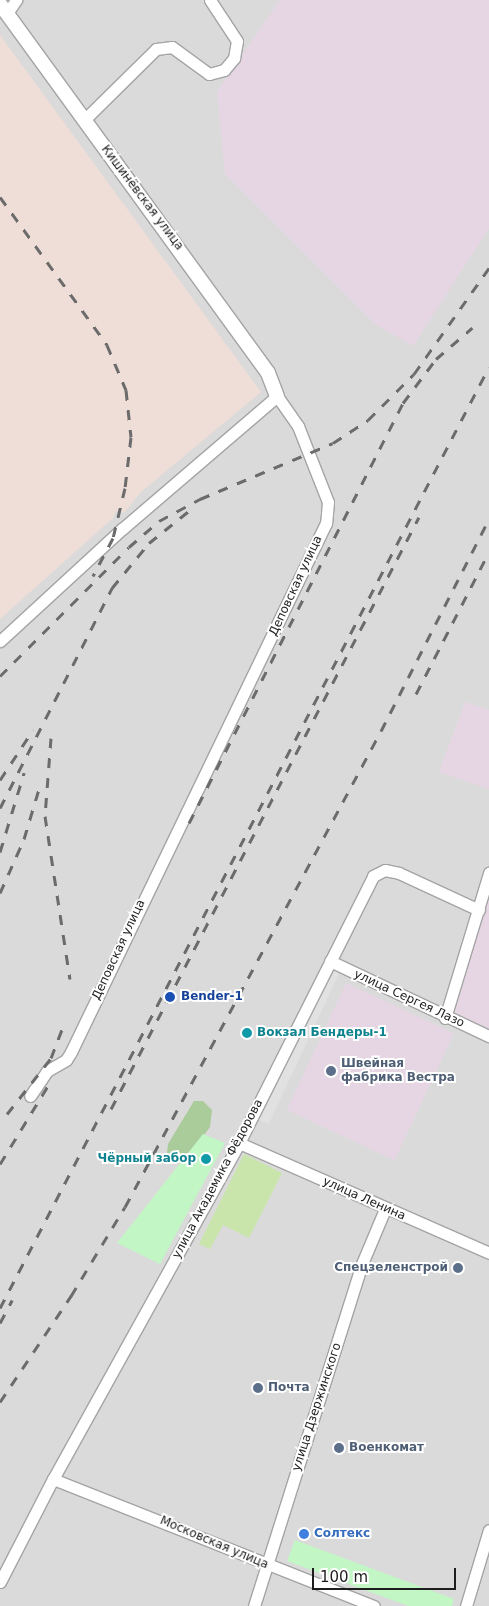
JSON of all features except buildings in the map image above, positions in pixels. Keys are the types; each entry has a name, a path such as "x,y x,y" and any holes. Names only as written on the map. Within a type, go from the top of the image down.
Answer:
{"street":[{"path":"4,9 16,0"},
{"path":"84,120 156,49 172,47 201,70 217,74 234,58 236,41 210,0"},
{"name":"Кишинёвская улица","path":"4,9 268,374 277,396"},
{"path":"0,641 122,529 277,396"},
{"name":"Деповская улица","path":"30,1096 47,1071 66,1060 71,1052 326,523 328,502 298,426 277,396"},
{"name":"улица Академика Фёдорова","path":"0,1582 53,1479 239,1143 369,881 378,872 399,873 479,910"},
{"path":"446,1018 489,873"},
{"name":"улица Сергея Лазо","path":"330,961 446,1018 489,1036"},
{"name":"улица Ленина","path":"239,1143 385,1209 489,1253"},
{"name":"улица Дзержинского","path":"254,1606 361,1266 385,1209"},
{"name":"Московская улица","path":"53,1479 266,1565 374,1606"},
{"path":"466,1606 489,1530"}],"shaded area":[{"path":"0,0 489,0 489,1606 0,1606"},
{"path":"280,0 489,0 489,228 413,346 375,324 225,174 217,92"},
{"path":"0,35 261,392 141,492 124,513 116,511 113,518 0,619"},
{"path":"465,702 489,710 489,789 439,772"},
{"path":"489,873 489,1036 445,1018"},
{"path":"327,966 340,972 269,1124 256,1118"},
{"path":"346,983 454,1033 395,1160 287,1110"}],"green space":[{"path":"194,1101 203,1101 212,1110 210,1127 187,1159 179,1163 167,1153 168,1144"},
{"path":"203,1134 225,1143 160,1264 117,1243"},
{"path":"244,1154 282,1173 249,1238 223,1225 210,1249 199,1244"},
{"path":"295,1540 454,1599 452,1606 408,1606 287,1561"}],"railway":[{"path":"0,197 107,345 126,390 131,437 125,488 113,538 93,576"},
{"path":"0,676 129,547 159,521 200,499 333,443 368,420 414,374 489,268"},
{"path":"189,823 403,403 436,359 472,328"},
{"path":"0,1308 489,367"},
{"path":"0,808 112,588 149,543 190,510"},
{"path":"111,1109 419,517"},
{"path":"0,1402 71,1296 125,1207 381,731 489,519"},
{"path":"416,694 486,558"},
{"path":"0,780 33,730"},
{"path":"51,738 45,816 70,979"},
{"path":"0,852 24,773"},
{"path":"0,893 24,839 39,789"},
{"path":"7,1114 51,1058 65,1022"},
{"path":"0,1164 49,1084"},
{"path":"0,1323 12,1300"}],"place":[{"name":"Bender-1","path":"170,997"},
{"name":"Вокзал Бендеры-1","path":"247,1033"},
{"name":"Швейная фабрика Вестра","path":"331,1071"},
{"name":"Чёрный забор","path":"206,1159"},
{"name":"Спецзеленстрой","path":"458,1268"},
{"name":"Почта","path":"258,1388"},
{"name":"Военкомат","path":"339,1448"},
{"name":"Солтекс","path":"304,1534"}]}
